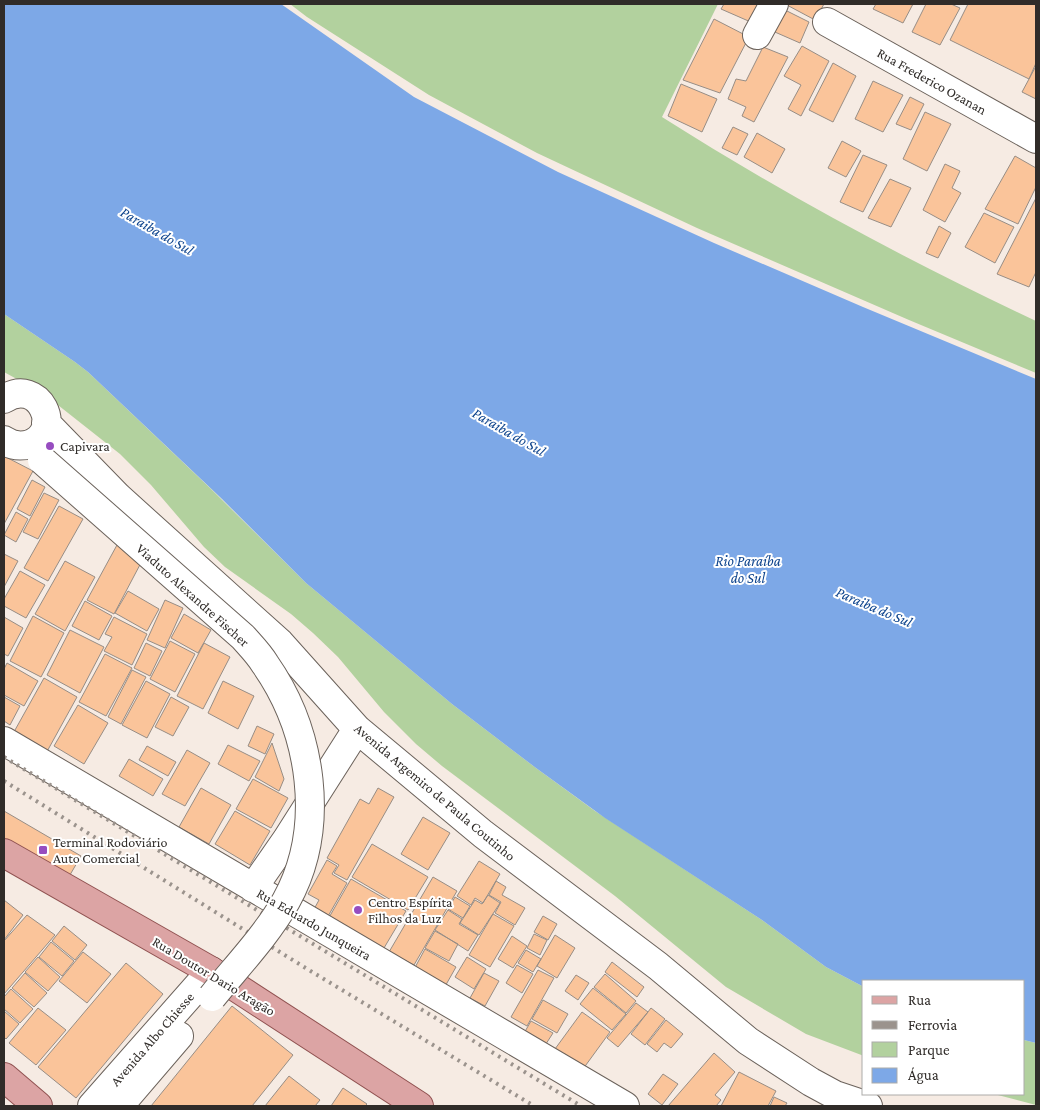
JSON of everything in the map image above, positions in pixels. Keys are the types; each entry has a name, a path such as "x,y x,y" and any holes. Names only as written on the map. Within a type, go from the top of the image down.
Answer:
{"main road":[{"name":"Rua Doutor Dario Aragão","path":"4,853 211,971 419,1106"},
{"path":"4,1077 38,1106"}],"street":[{"path":"757,35 774,4"},
{"name":"Rua Frederico Ozanan","path":"827,22 1036,140"},
{"name":"Avenida Argemiro de Paula Coutinho","path":"11,394 40,403 45,412 46,422 112,491 280,643 357,729 483,834 658,966 748,1042 835,1095 868,1106"},
{"path":"24,449 40,437 46,422"},
{"name":"Viaduto Alexandre Fischer","path":"24,449 243,638 265,663 281,689 293,714 307,766 309,792 308,832 302,860 286,899 265,932 119,1106"},
{"path":"253,888 282,847 357,729"},
{"name":"Rua Eduardo Junqueira","path":"4,741 626,1106"},
{"name":"Avenida Albo Chiesse","path":"92,1106 211,971"}],"green space":[{"path":"290,4 718,4 662,117 846,225 1036,321 1036,373 697,228 537,153 429,95 307,17"},
{"path":"4,314 88,372 209,487 306,583 452,704 595,811 762,920 826,967 862,986 862,1055 806,1034 726,987 615,896 442,766 416,744 384,712 338,657 313,633 291,614 225,567 204,547 151,485 120,454 44,394 4,372"},
{"path":"1025,1040 1036,1043 1036,1105 998,1095 1025,1095"}],"water":[{"name":"Rio Paraíba do Sul","path":"4,4 281,4 414,97 558,172 714,243 1036,379 1036,1043 1025,1040 1025,980 862,980 862,986 826,967 762,920 605,818 452,704 306,583 222,499 88,372 4,314"}],"building":[{"path":"724,4 763,4 753,23 721,9"},
{"path":"785,4 824,4 815,20"},
{"path":"876,4 913,4 903,23 873,9"},
{"path":"926,4 951,4 960,8 940,45 912,32"},
{"path":"968,4 1036,4 1036,63 1029,79 950,40"},
{"path":"779,7 809,22 800,43 768,29"},
{"path":"714,19 749,37 720,93 683,80"},
{"path":"802,46 829,61 801,116 788,109 801,85 784,76"},
{"path":"763,47 788,57 754,122 742,116 746,107 728,99 736,79 746,81"},
{"path":"833,63 856,76 833,122 809,110"},
{"path":"1036,66 1036,99 1022,92"},
{"path":"873,81 903,95 883,132 855,119"},
{"path":"681,84 717,99 702,132 668,116"},
{"path":"910,97 924,104 911,130 896,124"},
{"path":"925,112 951,124 927,171 903,159"},
{"path":"733,127 748,134 737,155 722,148"},
{"path":"757,133 785,149 772,173 744,157"},
{"path":"842,141 861,151 846,177 828,168"},
{"path":"863,155 887,165 863,212 840,202"},
{"path":"1015,156 1036,168 1036,187 1018,224 985,209"},
{"path":"945,164 960,171 952,188 961,193 945,222 923,210"},
{"path":"890,179 911,188 891,227 868,218"},
{"path":"1036,198 1036,272 1029,287 997,274"},
{"path":"984,213 1014,227 995,263 965,247"},
{"path":"939,226 951,233 938,258 926,253"},
{"path":"4,456 33,471 4,524"},
{"path":"32,480 45,487 30,516 17,509"},
{"path":"44,493 59,500 38,539 23,532"},
{"path":"59,506 83,519 48,581 24,568"},
{"path":"16,512 28,519 16,542 4,535"},
{"path":"117,545 143,559 114,614 87,600"},
{"path":"4,554 18,561 4,587"},
{"path":"65,561 95,577 65,631 35,614"},
{"path":"20,571 45,585 26,618 4,606 4,599"},
{"path":"128,591 159,609 147,631 115,613"},
{"path":"165,600 183,608 165,648 147,640"},
{"path":"85,601 112,616 99,640 72,626"},
{"path":"184,614 211,630 198,653 171,638"},
{"path":"33,616 64,633 41,677 10,661"},
{"path":"4,617 23,628 8,656 4,654"},
{"path":"114,617 147,634 132,665 104,651 112,637 105,634"},
{"path":"70,630 104,647 80,693 47,675"},
{"path":"170,641 195,654 175,692 150,679"},
{"path":"146,643 162,651 150,676 134,668"},
{"path":"204,643 230,657 203,709 177,696"},
{"path":"105,654 132,668 106,716 79,702"},
{"path":"7,663 38,681 24,706 4,695 4,669"},
{"path":"132,670 146,677 121,724 108,717"},
{"path":"44,678 77,697 44,757 10,739"},
{"path":"146,681 170,694 147,738 122,725"},
{"path":"223,681 254,696 238,729 208,713"},
{"path":"4,697 20,706 10,725 4,721"},
{"path":"171,697 189,707 173,736 155,727"},
{"path":"78,705 108,723 84,764 54,746"},
{"path":"257,726 274,734 265,754 248,746"},
{"path":"272,743 284,779 279,791 255,777"},
{"path":"228,745 260,761 249,781 218,764"},
{"path":"147,746 176,762 168,776 139,760"},
{"path":"187,750 210,763 185,806 162,794"},
{"path":"129,759 163,779 153,796 119,776"},
{"path":"253,779 288,798 271,828 236,809"},
{"path":"201,788 231,805 209,844 179,827"},
{"path":"378,788 394,797 347,880 334,873 339,865 327,858 360,799 369,804"},
{"name":"Terminal Rodoviário Auto Comercial","path":"4,811 81,856 67,880 4,843"},
{"path":"235,811 270,831 250,865 215,844"},
{"path":"423,817 450,833 428,870 401,854"},
{"path":"372,844 428,877 408,910 352,877"},
{"path":"327,860 337,866 332,874 347,883 327,918 313,911 319,900 308,894"},
{"path":"479,861 500,874 483,903 475,898 471,905 457,896"},
{"path":"433,877 457,891 414,965 389,952"},
{"path":"351,879 406,911 381,953 327,921"},
{"path":"496,881 506,887 502,895 525,908 515,925 495,913 501,902 489,895"},
{"path":"488,895 500,903 479,935 460,923 475,900 482,904"},
{"path":"455,897 470,906 463,918 448,909"},
{"path":"4,900 23,915 4,940"},
{"path":"448,910 462,919 459,924 478,935 468,951 435,930"},
{"path":"493,914 514,926 490,967 469,955"},
{"path":"27,915 55,935 4,994 4,941"},
{"path":"543,916 557,924 548,940 534,932"},
{"path":"64,926 87,945 75,960 52,941"},
{"path":"435,931 458,944 449,961 425,948"},
{"path":"534,934 547,940 540,955 527,948"},
{"path":"555,935 575,948 557,978 537,966"},
{"path":"512,936 527,946 513,968 498,959"},
{"path":"51,942 74,961 62,976 39,957"},
{"path":"425,949 456,967 443,990 412,973"},
{"path":"526,950 541,959 533,972 518,963"},
{"path":"83,952 111,974 87,1003 59,981"},
{"path":"38,957 60,977 48,991 25,972"},
{"path":"467,957 486,969 474,989 455,977"},
{"path":"612,962 644,987 637,997 605,972"},
{"path":"126,963 163,994 76,1098 38,1067"},
{"path":"517,965 533,974 522,993 506,983"},
{"path":"538,970 554,978 527,1026 511,1017"},
{"path":"25,973 47,993 34,1007 12,988"},
{"path":"484,973 499,981 485,1006 470,998"},
{"path":"605,974 636,1001 626,1013 594,987"},
{"path":"576,975 589,983 578,1000 565,991"},
{"path":"593,988 626,1014 612,1030 580,1004"},
{"path":"11,989 33,1009 20,1023 4,1009 4,997"},
{"path":"543,1000 568,1014 557,1033 532,1019"},
{"path":"636,1003 648,1012 618,1047 607,1038"},
{"path":"232,1006 293,1055 252,1106 151,1106"},
{"path":"38,1008 66,1030 36,1065 9,1043"},
{"path":"651,1008 665,1019 645,1045 631,1034"},
{"path":"4,1011 19,1024 6,1039 4,1037"},
{"path":"582,1012 610,1032 583,1069 555,1049"},
{"path":"666,1020 683,1034 671,1048 664,1043 657,1052 647,1044"},
{"path":"531,1021 553,1033 544,1047 523,1035"},
{"path":"714,1053 735,1072 715,1095 721,1100 716,1106 668,1106"},
{"path":"739,1072 776,1091 768,1106 721,1106"},
{"path":"663,1074 678,1084 662,1105 648,1094"},
{"path":"289,1076 320,1100 315,1106 265,1106"},
{"path":"343,1088 367,1104 365,1106 331,1106"},
{"path":"774,1097 787,1103 785,1106 770,1106"}],"railway":[{"path":"4,757 581,1106"},
{"path":"4,781 304,967 534,1106"}],"place":[{"name":"Capivara","path":"50,446"},
{"name":"Terminal Rodoviário Auto Comercial","path":"43,850"},
{"name":"Centro Espírita Filhos da Luz","path":"358,910"}],"water label":[{"name":"Paraiba do Sul","path":"157,231"},
{"name":"Paraiba do Sul","path":"509,432"},
{"name":"Paraiba do Sul","path":"874,607"}]}
